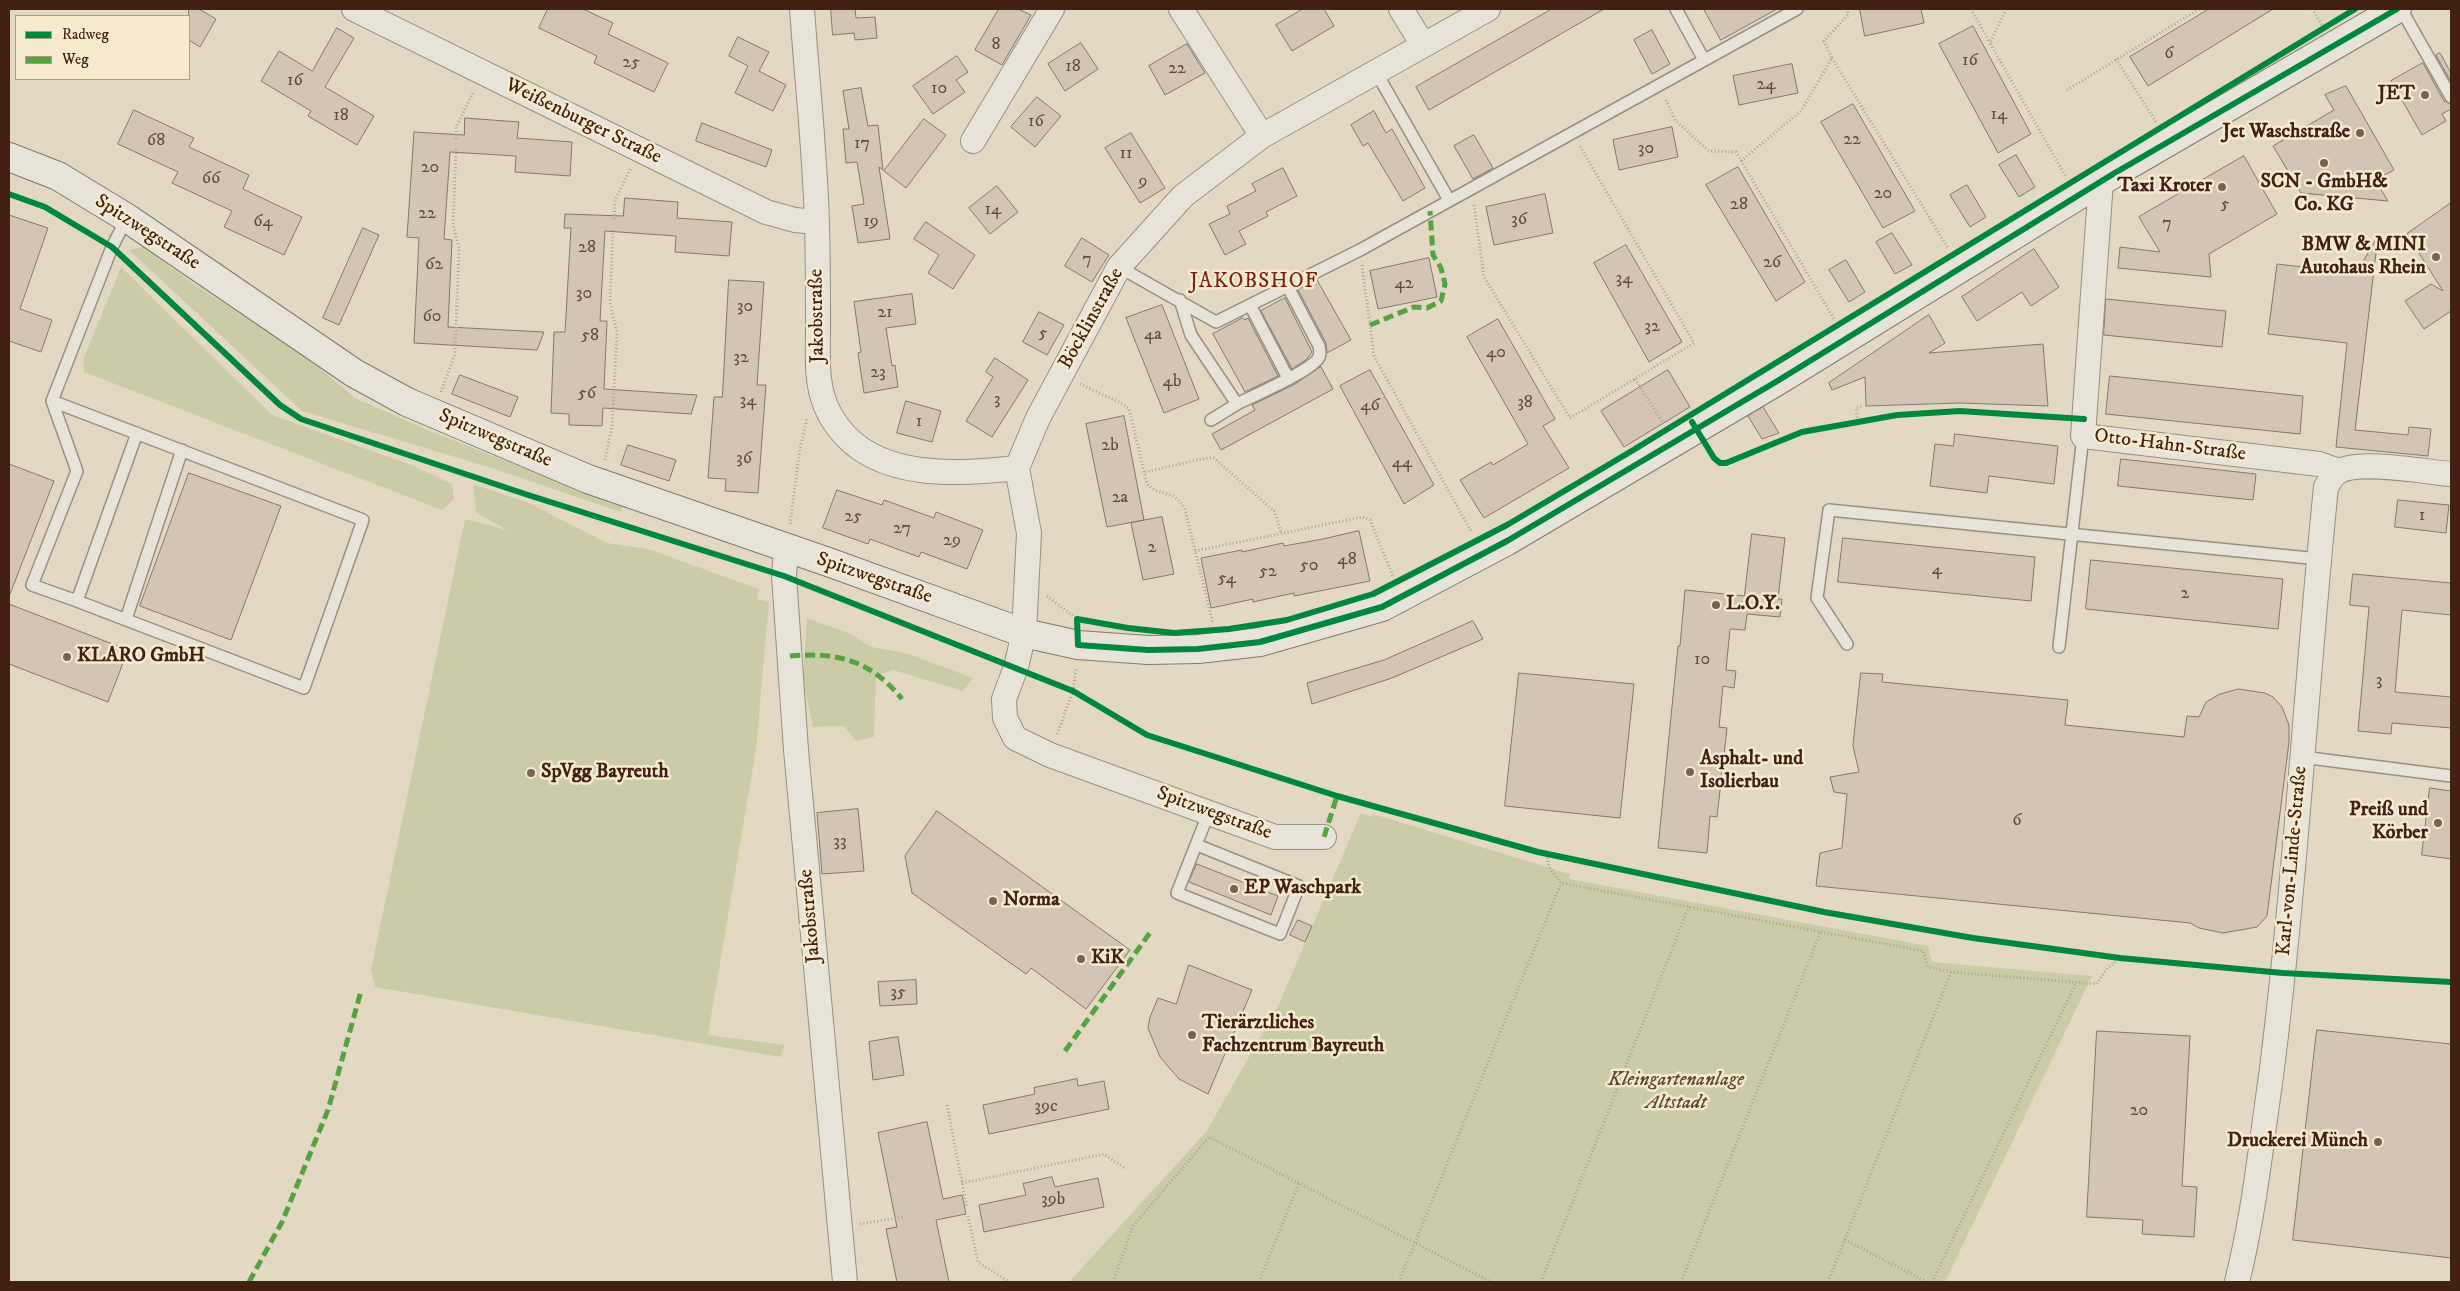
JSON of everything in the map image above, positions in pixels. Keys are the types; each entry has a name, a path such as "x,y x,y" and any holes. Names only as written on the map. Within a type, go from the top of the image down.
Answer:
{"street":[{"name":"Weißenburger Straße","path":"354,9 766,212 795,220 817,222"},
{"name":"Jakobstraße","path":"802,9 817,222 819,377 824,403 838,427 854,444 873,456 901,466 932,471 974,473 1018,468"},
{"path":"973,141 1052,9"},
{"path":"1181,9 1262,136"},
{"path":"1401,9 1423,45"},
{"name":"Böcklinstraße","path":"1018,468 1038,418 1119,267 1183,196 1262,136 1488,9"},
{"name":"Spitzwegstraße","path":"9,156 58,176 127,218 354,372 408,402 601,484 830,563 1024,633 1078,632 1148,650 1217,647 1260,642 1382,607 1507,542 1845,339 2101,181 2399,9"},
{"name":"Otto-Hahn-Straße","path":"2101,181 2083,436 2319,464 2339,471"},
{"path":"2339,471 2359,465 2451,474"},
{"path":"1018,468 1029,533 1024,633"},
{"name":"Karl-von-Linde-Straße","path":"2238,1282 2250,1232 2280,1008 2326,487 2332,477 2339,471"},
{"name":"Jakobstraße","path":"786,549 784,576 796,741 845,1282"},
{"name":"Spitzwegstraße","path":"1024,633 1016,667 1004,699 1005,718 1015,738 1050,755 1275,837 1324,837"}],"lane":[{"path":"1676,9 1704,60"},
{"path":"1119,267 1216,322 1360,250 1797,9"},
{"path":"2399,9 2451,97"},
{"path":"1376,72 1449,200"},
{"path":"52,401 363,520 304,688 32,585 77,471 52,401 112,247 127,218"},
{"path":"1211,420 1316,362 1320,352 1288,287"},
{"path":"1180,300 1191,335 1237,404"},
{"path":"1250,306 1288,378"},
{"path":"77,601 137,433"},
{"path":"2059,647 2083,436"},
{"path":"126,619 182,450"},
{"path":"1847,644 1817,598 1829,510 2319,559"},
{"path":"2302,757 2451,776"},
{"path":"1196,846 1299,886 1280,934 1176,893 1209,812"}],"path":[{"path":"1848,9 1848,15 1824,41 1832,58 1960,268"},
{"path":"1970,9 2077,196"},
{"path":"1990,42 2006,9"},
{"path":"2067,90 2199,9"},
{"path":"1741,161 1802,111 1832,58"},
{"path":"2116,59 2168,141"},
{"path":"456,138 456,127 483,72"},
{"path":"1659,85 1675,120 1709,151 1736,152 1845,339"},
{"path":"1472,188 1484,278 1570,418 1694,343 1572,133"},
{"path":"434,413 455,354 460,247 453,225 456,148"},
{"path":"614,219 615,200 640,150"},
{"path":"601,484 612,426 617,333 610,303 614,230"},
{"path":"1360,250 1374,356 1476,541"},
{"path":"1061,375 1130,409 1147,484 1151,488 1170,494 1179,500 1184,509 1217,647"},
{"path":"1635,379 1667,430"},
{"path":"1858,420 1856,408 1862,406"},
{"path":"791,516 803,436"},
{"path":"1145,472 1206,458 1214,458 1275,512 1281,534"},
{"path":"1195,550 1362,517 1370,520 1403,596"},
{"path":"1026,580 1078,632 1073,691 1050,755"},
{"path":"1547,854 1549,867 1561,883 1923,950 1928,967 1951,972 2096,984 2108,968 2120,958"},
{"path":"1399,1282 1561,883"},
{"path":"1541,1282 1690,906"},
{"path":"1681,1282 1822,931"},
{"path":"1828,1282 1951,972"},
{"path":"1932,1282 2076,983"},
{"path":"947,1105 967,1208"},
{"path":"1113,1282 1133,1226 1209,1137 1491,1282"},
{"path":"962,1183 1104,1154 1124,1168"},
{"path":"1259,1282 1299,1183"},
{"path":"968,1216 978,1262 1009,1282"},
{"path":"840,1226 904,1218"},
{"path":"1844,1240 1927,1282"}],"green space":[{"path":"143,247 195,285 302,353 355,398 430,431 623,507 620,512 495,469 302,411 129,250"},
{"path":"121,267 272,415 414,466 452,484 454,499 442,510 84,372 83,360"},
{"path":"473,484 529,503 607,543 648,549 759,589 757,599 769,602 756,749 708,1035 785,1045 780,1057 375,987 371,970 465,519 507,530 476,512"},
{"path":"807,618 848,633 872,647 909,654 973,678 963,691 893,670 876,676 874,737 856,741 844,726 813,727 803,679"},
{"name":"Kleingartenanlage Altstadt","path":"1361,813 1372,817 1373,814 1570,874 1569,879 1928,946 1932,962 2092,976 1945,1282 1069,1282 1206,1132 1279,1004"}],"building":[{"path":"189,9 199,9 216,19 200,47 190,41"},
{"path":"548,9 583,9 613,23 608,34 668,63 654,92 594,63 597,56 539,28"},
{"path":"831,9 855,9 856,18 875,17 877,38 855,40 854,33 833,35"},
{"path":"999,9 1018,9 1031,15 1002,65 975,50"},
{"path":"1303,9 1324,9 1334,26 1292,51 1276,25"},
{"path":"1552,9 1604,9 1429,110 1416,87"},
{"path":"1704,9 1777,9 1721,40"},
{"path":"1860,9 1921,9 1924,23 1865,36"},
{"path":"2209,9 2273,9 2148,86 2130,57"},
{"path":"1973,26 2031,134 1998,153 1939,44"},
{"path":"337,28 354,38 325,87 374,116 357,145 308,116 311,111 261,81 279,51 312,71"},
{"path":"1652,30 1670,64 1652,74 1634,40"},
{"path":"738,37 769,52 759,71 786,85 773,111 735,93 748,66 729,56"},
{"path":"1081,43 1098,69 1065,91 1048,64"},
{"path":"1187,44 1205,73 1165,95 1149,66"},
{"path":"2440,53 2451,73 2451,82 2436,55"},
{"path":"957,56 968,72 956,80 965,92 933,114 913,86"},
{"name":"JET","path":"2423,63 2444,101 2451,104 2451,109 2442,114 2446,121 2422,135 2391,81"},
{"path":"1792,64 1798,93 1739,105 1733,76"},
{"name":"SCN - GmbH& Co. KG","path":"2346,86 2394,170 2375,180 2388,201 2301,193 2273,146 2334,110 2325,95"},
{"path":"861,88 868,126 878,125 883,170 879,167 890,239 858,243 852,206 864,204 857,162 846,163 843,129 849,129 843,91"},
{"path":"1037,97 1061,116 1035,147 1011,127"},
{"path":"1853,104 1915,211 1883,228 1821,122"},
{"path":"134,110 194,138 189,147 249,175 243,189 302,217 284,255 224,227 232,211 172,183 178,172 118,144"},
{"path":"1374,111 1386,133 1392,129 1425,188 1403,201 1368,143 1363,146 1351,125"},
{"path":"465,118 519,122 517,138 572,142 570,176 515,172 516,156 450,152 444,239 452,240 448,327 544,332 537,350 414,343 419,238 407,237 414,132 464,135"},
{"path":"924,119 946,135 906,188 884,171"},
{"path":"702,123 772,150 766,167 696,141"},
{"path":"1672,127 1678,157 1619,170 1613,140"},
{"path":"1131,133 1165,188 1140,203 1105,148"},
{"path":"1474,135 1493,168 1473,179 1454,146"},
{"path":"2016,155 2035,187 2019,197 1999,165"},
{"path":"2244,156 2277,214 2209,254 2211,277 2118,268 2120,247 2160,252 2139,217"},
{"path":"1738,167 1805,282 1776,301 1706,185"},
{"path":"1283,168 1297,196 1266,212 1268,216 1239,231 1246,244 1225,255 1209,224 1230,214 1227,206 1256,191 1252,184"},
{"path":"1967,185 1986,217 1970,227 1950,195"},
{"path":"997,186 1018,212 990,234 969,208"},
{"path":"1545,194 1553,233 1494,245 1486,207"},
{"path":"625,198 678,202 677,218 732,222 729,256 675,252 676,236 605,231 600,321 607,321 604,389 697,395 691,414 603,408 602,426 569,425 569,414 551,413 554,332 565,332 571,228 564,228 565,214 623,216"},
{"name":"BMW & MINI Autohaus Rhein","path":"2451,203 2451,311 2424,329 2405,301 2431,284 2443,291 2407,234"},
{"path":"9,215 48,228 20,309 52,320 41,352 9,341"},
{"path":"926,222 975,255 953,289 928,273 939,255 914,239"},
{"path":"363,228 379,235 339,325 323,318"},
{"path":"1892,233 1912,265 1895,274 1876,242"},
{"path":"2378,236 2355,430 2408,435 2409,427 2431,429 2428,456 2336,447 2347,343 2268,334 2277,264 2356,273"},
{"path":"1082,238 1109,255 1092,282 1065,266"},
{"path":"1626,245 1682,342 1649,362 1594,263"},
{"path":"2034,249 2059,287 2031,306 2022,292 1977,321 1962,297"},
{"path":"1429,258 1437,297 1378,309 1370,271"},
{"path":"1846,260 1865,292 1849,302 1829,270"},
{"path":"729,280 764,282 757,385 766,385 758,493 725,491 726,479 708,478 714,397 722,397"},
{"path":"1317,280 1351,340 1327,353 1326,343 1298,290"},
{"path":"912,294 916,324 886,328 892,366 895,365 898,387 864,393 858,353 861,352 854,302"},
{"path":"1285,298 1312,352 1307,359 1292,369 1261,311"},
{"path":"2106,299 2226,311 2222,347 2104,335"},
{"path":"1162,305 1199,399 1164,413 1126,318"},
{"path":"1039,312 1064,325 1047,355 1023,342"},
{"path":"1929,315 1945,343 1929,353 2043,344 2048,406 1960,403 1866,406 1865,377 1832,390 1829,383"},
{"path":"1243,318 1245,320 1248,318 1278,376 1245,392 1213,334"},
{"path":"1498,319 1555,419 1543,426 1569,468 1484,518 1460,480 1491,462 1493,465 1528,444 1467,337"},
{"path":"995,358 1028,380 992,437 966,421 993,377 986,372"},
{"path":"1321,367 1333,389 1221,450 1212,434 1255,410 1252,405 1295,384"},
{"path":"1370,370 1434,485 1404,504 1340,386"},
{"path":"1668,370 1690,407 1624,447 1601,411"},
{"path":"460,375 518,397 510,417 452,394"},
{"path":"2110,376 2303,396 2300,434 2106,414"},
{"path":"906,401 941,411 932,442 897,433"},
{"path":"1763,407 1779,433 1762,439 1748,416"},
{"path":"1124,416 1144,520 1107,527 1086,424"},
{"path":"1955,434 2058,446 2054,484 1989,476 1987,493 1930,486 1935,444 1953,446"},
{"path":"628,445 676,460 669,481 621,465"},
{"path":"2121,459 2256,474 2253,500 2118,486"},
{"path":"9,464 54,481 10,594 9,593"},
{"path":"189,473 281,506 231,640 140,606"},
{"path":"837,490 882,505 884,500 934,518 936,512 983,530 967,569 921,552 919,557 870,539 868,544 823,528"},
{"path":"2398,500 2449,505 2446,533 2395,527"},
{"path":"1162,517 1174,574 1143,580 1131,523"},
{"path":"1359,531 1370,581 1294,596 1294,593 1253,602 1253,599 1211,608 1201,558 1283,543 1284,546"},
{"path":"1752,534 1785,538 1778,599 1782,599 1780,617 1747,614 1745,630 1730,629 1726,670 1736,671 1734,688 1723,686 1719,727 1727,728 1717,817 1710,816 1707,853 1658,848 1685,590 1744,596"},
{"path":"1843,538 2035,557 2031,601 1838,582"},
{"path":"2091,560 2283,579 2278,629 2086,609"},
{"path":"2353,574 2451,583 2451,615 2402,610 2395,692 2451,697 2451,728 2392,723 2391,734 2358,731 2369,607 2350,605"},
{"name":"KLARO GmbH","path":"9,604 128,650 108,702 9,664"},
{"path":"1473,621 1483,639 1392,678 1312,704 1307,683 1384,660"},
{"path":"1519,673 1634,684 1620,818 1505,806"},
{"path":"1861,673 1883,674 1882,682 2068,700 2065,725 2184,737 2187,716 2199,717 2206,702 2220,694 2238,689 2265,693 2273,697 2282,707 2289,725 2289,742 2267,916 2257,927 2223,933 2199,928 2190,923 1816,886 1820,853 1842,848 1847,794 1834,792 1830,777 1859,772 1853,746"},
{"name":"Preiß und Körber","path":"2430,788 2451,791 2451,859 2422,855"},
{"path":"858,809 864,871 822,874 817,813"},
{"name":"Norma","path":"937,811 1130,950 1086,1009 1031,968 1026,974 912,893 905,856"},
{"name":"EP Waschpark","path":"1197,864 1278,896 1271,915 1189,882"},
{"path":"1298,920 1312,926 1305,942 1290,935"},
{"name":"Tierärztliches Fachzentrum Bayreuth","path":"1189,965 1252,990 1208,1094 1179,1079 1160,1057 1148,1028 1150,1017 1158,998 1176,1004"},
{"path":"916,980 917,1004 880,1006 878,982"},
{"name":"Druckerei Münch","path":"2317,1030 2451,1044 2451,1258 2293,1240"},
{"path":"2097,1031 2190,1036 2182,1186 2197,1187 2194,1237 2142,1234 2143,1220 2087,1217"},
{"path":"898,1037 904,1075 873,1080 869,1042"},
{"path":"1077,1079 1078,1086 1104,1081 1109,1109 989,1134 983,1105 1035,1094 1034,1088"},
{"path":"927,1122 943,1199 962,1195 966,1214 936,1220 949,1282 897,1282 886,1229 897,1227 878,1133"},
{"path":"1052,1177 1055,1187 1098,1178 1104,1207 984,1232 979,1205 1026,1195 1023,1184"}],"marked path":[{"path":"1370,325 1414,307 1427,308 1441,301 1445,284 1441,268 1433,255 1430,211"},
{"path":"790,656 823,656 852,661 878,675 902,699"},
{"path":"1324,837 1337,796"},
{"path":"1065,1051 1152,930"},
{"path":"249,1282 282,1222 328,1110 361,991"}],"cycle path":[{"path":"2355,9 1630,452 1507,525 1373,594 1287,620 1229,629 1174,633 1128,628 1077,619 1078,645 1148,650 1198,649 1260,642 1382,607 1507,541 1779,380 2113,174 2397,9"},
{"path":"9,194 45,207 112,247 280,405 301,419 525,494 784,576 1073,691 1147,735 1337,796 1538,852 1824,912 1973,938 2120,958 2283,973 2451,982"},
{"path":"1692,422 1714,458 1720,463 1726,463 1802,432 1897,415 1960,411 2084,419"}],"place":[{"name":"JET","path":"2425,95"},
{"name":"Jet Waschstraße","path":"2360,133"},
{"name":"SCN - GmbH& Co. KG","path":"2324,163"},
{"name":"Taxi Kroter","path":"2222,187"},
{"name":"BMW & MINI Autohaus Rhein","path":"2436,257"},
{"name":"L.O.Y.","path":"1716,605"},
{"name":"KLARO GmbH","path":"67,657"},
{"name":"Asphalt- und Isolierbau","path":"1690,772"},
{"name":"SpVgg Bayreuth","path":"531,773"},
{"name":"Preiß und Körber","path":"2438,823"},
{"name":"EP Waschpark","path":"1234,889"},
{"name":"Norma","path":"993,901"},
{"name":"KiK","path":"1081,959"},
{"name":"Tierärztliches Fachzentrum Bayreuth","path":"1192,1035"},
{"name":"Druckerei Münch","path":"2378,1142"}],"district":[{"name":"JAKOBSHOF","path":"1254,283"}]}
